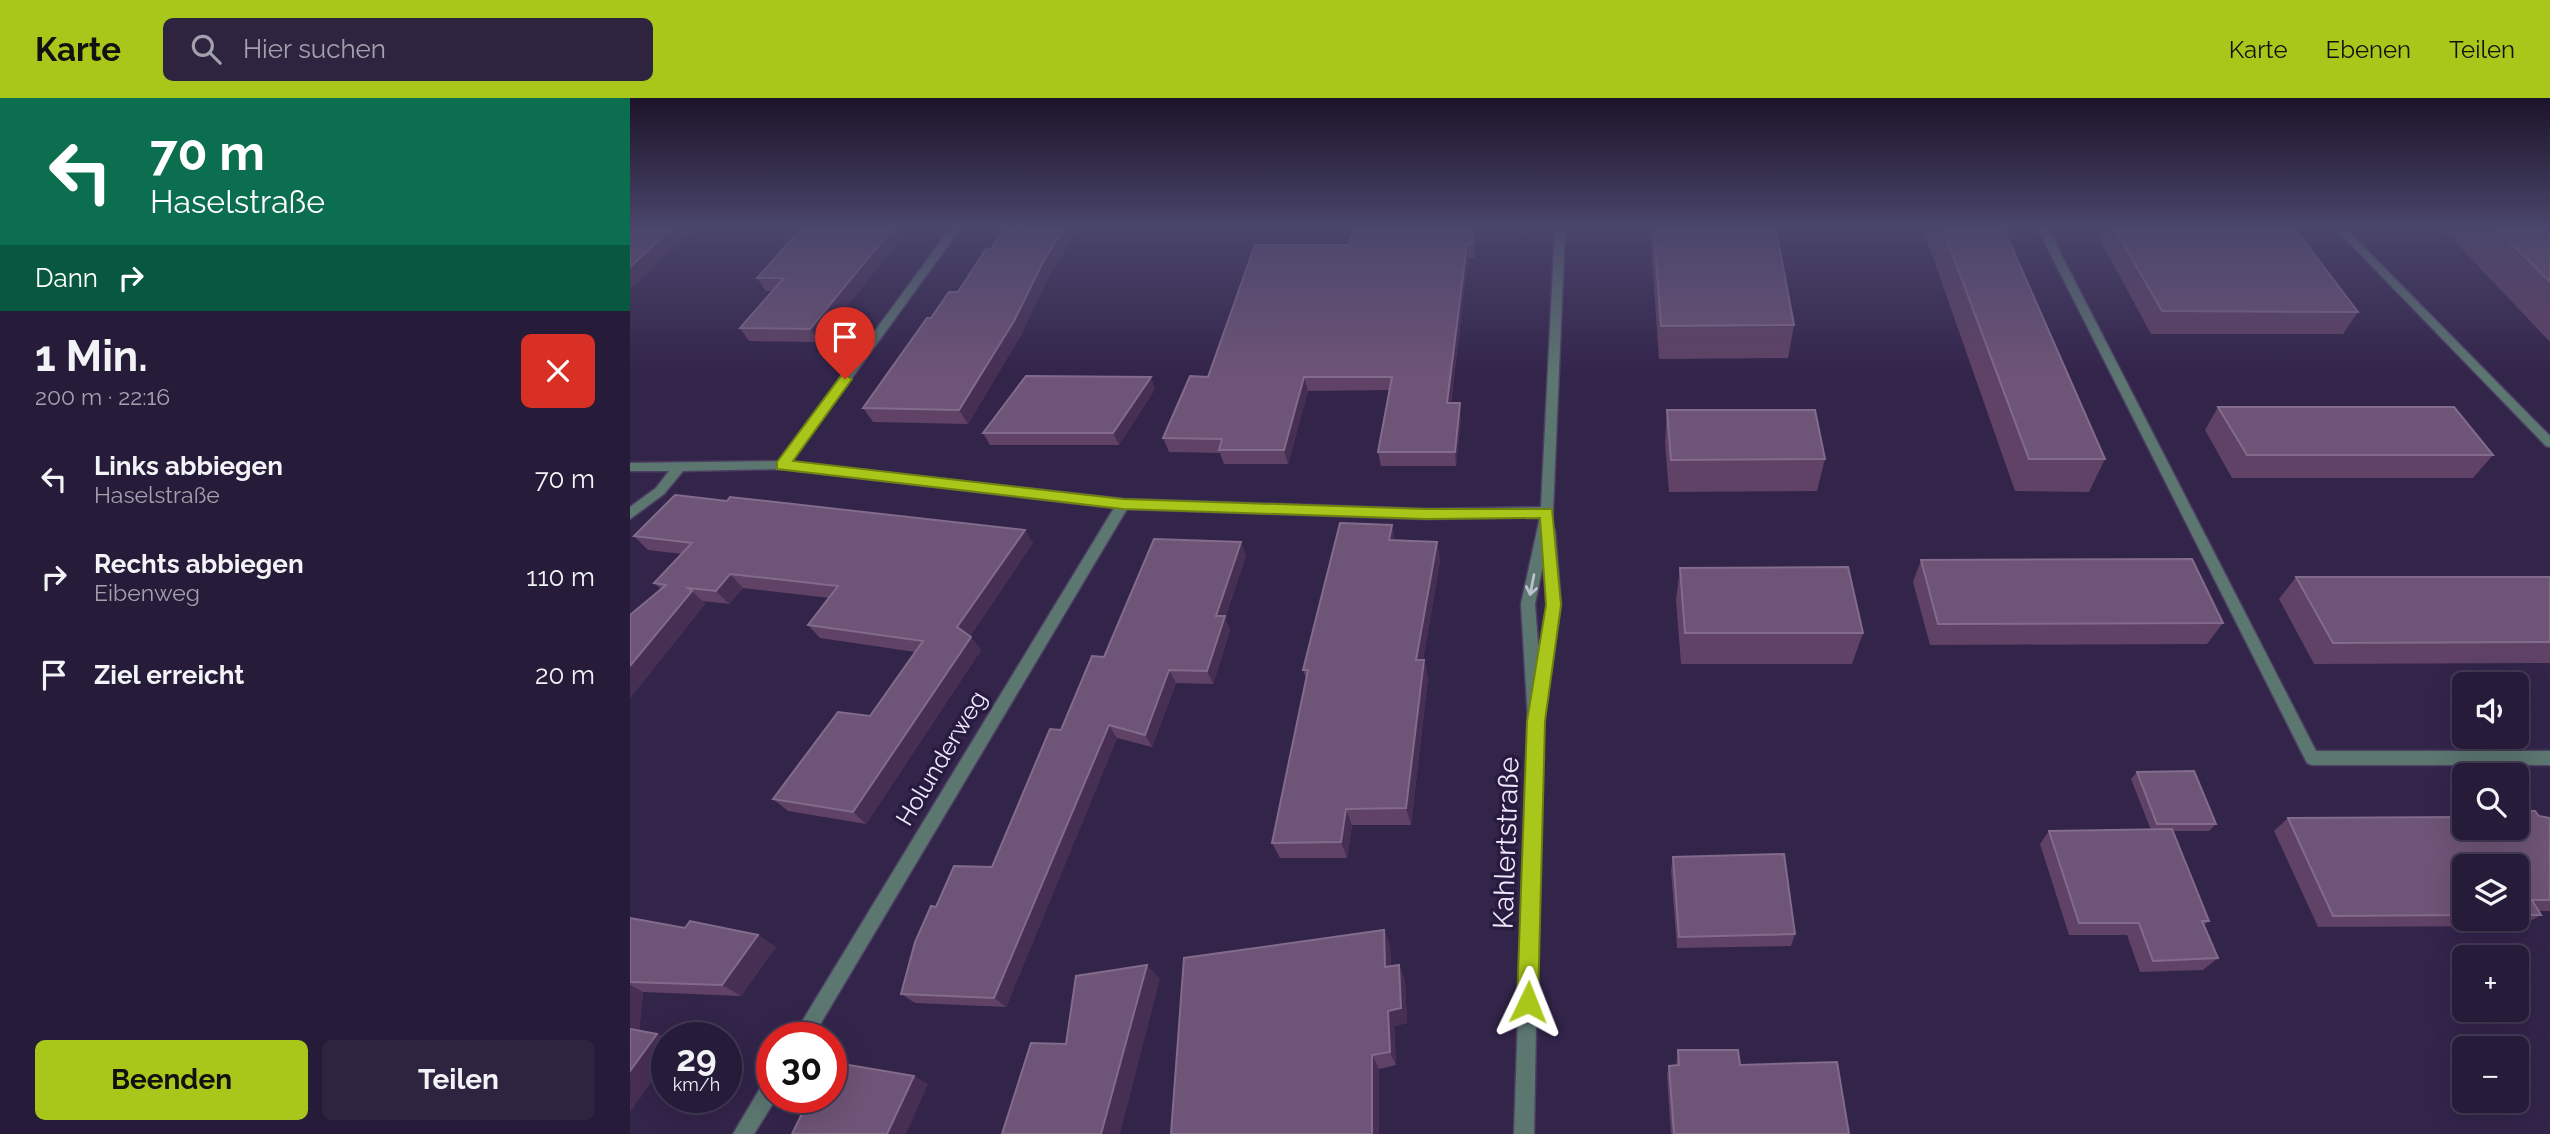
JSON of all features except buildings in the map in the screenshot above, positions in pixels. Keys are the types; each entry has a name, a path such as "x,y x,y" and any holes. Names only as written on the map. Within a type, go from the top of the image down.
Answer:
{"street":[{"path":"782,465 920,277"},
{"name":"Kahlertstraße","path":"1536,721 1553,605 1547,516 1558,277"},
{"path":"2068,277 2312,758 2550,758"},
{"path":"2388,277 2550,443"},
{"path":"630,467 782,465 1123,504 1547,516"},
{"path":"630,514 660,491 679,467"},
{"name":"Holunderweg","path":"812,1022 1123,504"},
{"name":"Kahlertstraße","path":"1524,1134 1536,721 1528,604 1547,516"},
{"path":"743,1134 756,1113"}],"route":[{"path":"845,379 782,465 1123,504 1426,514 1547,512 1554,589 1552,620 1536,721 1528,1002"}]}
